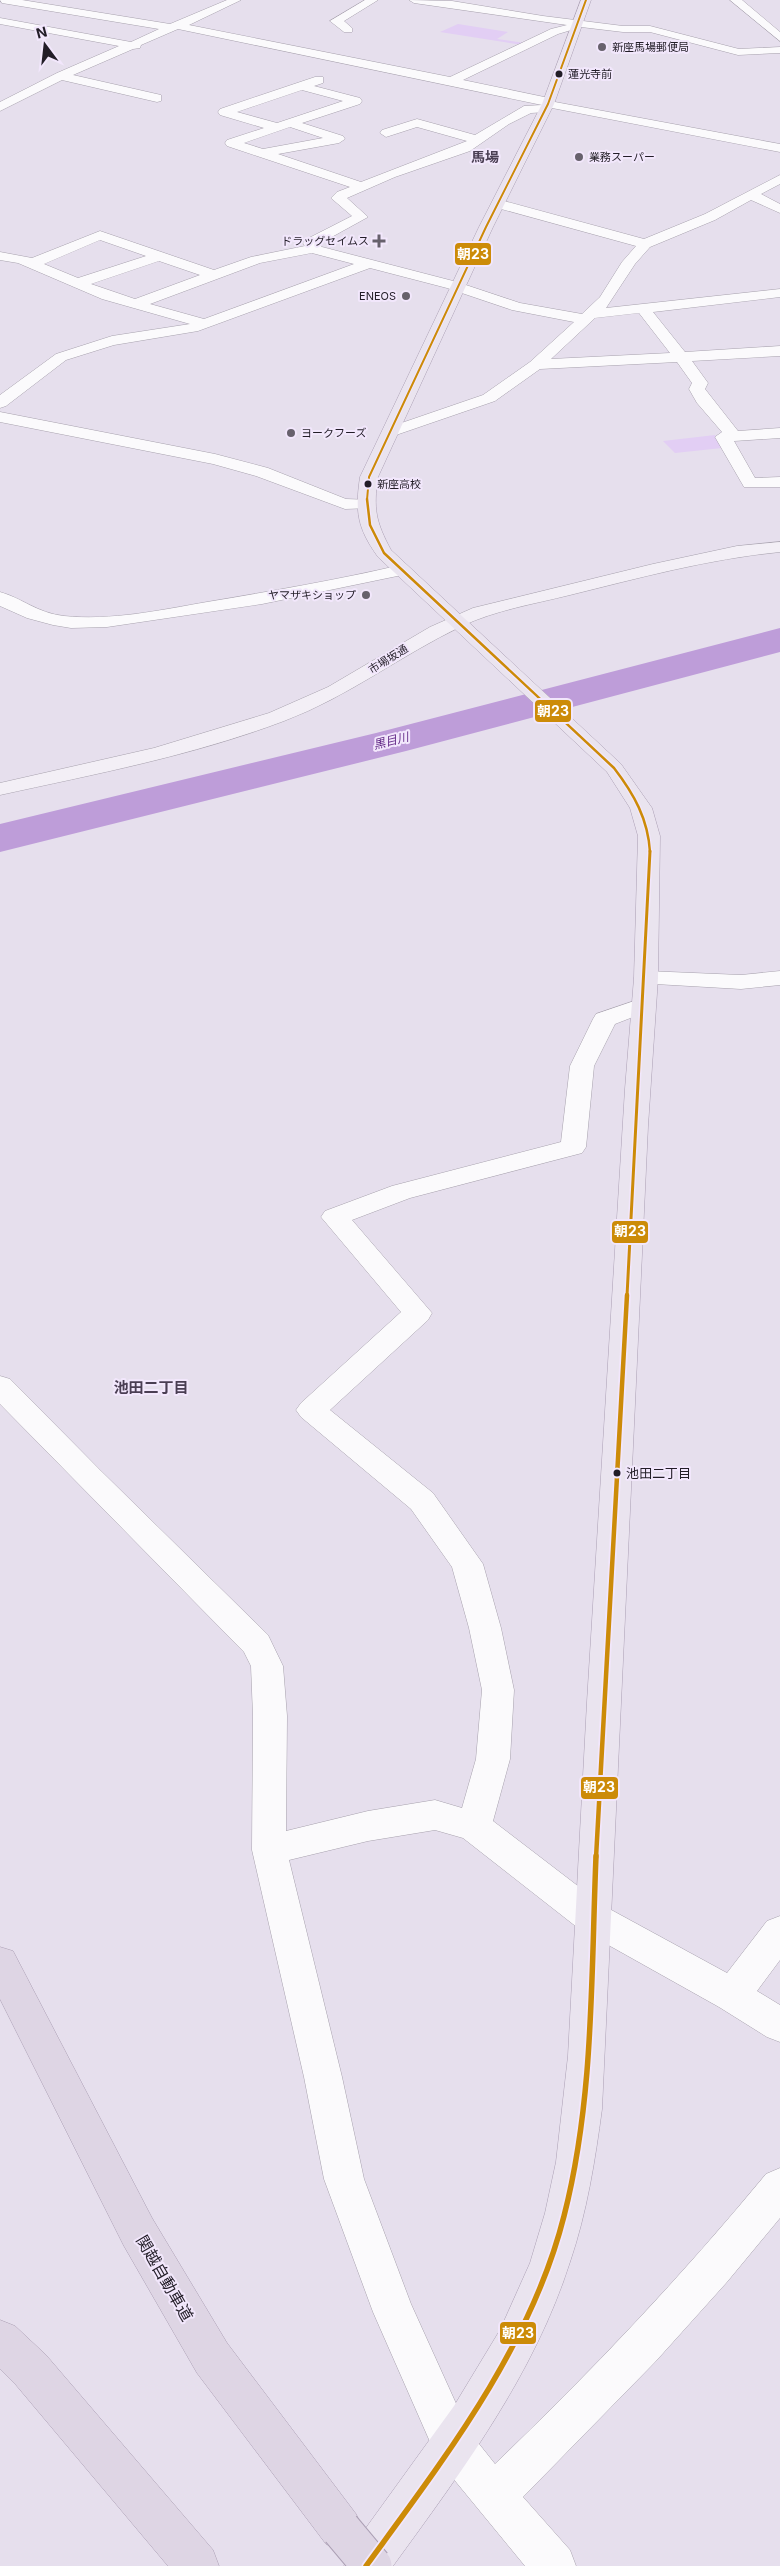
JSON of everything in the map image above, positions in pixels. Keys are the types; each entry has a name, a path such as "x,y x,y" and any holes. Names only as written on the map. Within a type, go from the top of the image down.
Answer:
{"highway":[{"name":"関越自動車道","path":"0,1964 34,2024 138,2232 212,2358 341,2529 372,2566"},
{"path":"0,2341 30,2370 197,2566"}],"main road":[{"path":"366,2566 453,2444 514,2344 533,2307 557,2240 584,2107 592,1917 644,991 649,836 646,824 628,786 584,739 401,570 375,541 365,504 369,477 486,227 548,105 586,0"}],"street":[{"path":"2,0 175,27 366,65 454,80 548,105 780,148"},
{"path":"0,107 61,76 136,46 236,0"},
{"path":"348,30 336,22 373,0"},
{"path":"414,0 456,2 577,25 650,29 680,35 738,52 780,50"},
{"path":"735,0 779,36"},
{"path":"491,10 505,3"},
{"path":"0,22 63,10"},
{"path":"753,16 771,16"},
{"path":"0,22 136,46"},
{"path":"454,80 506,57 555,31 577,25"},
{"path":"347,71 366,65"},
{"path":"61,76 157,98"},
{"path":"276,127 224,112 329,77"},
{"path":"302,86 356,101 231,142 361,186"},
{"path":"314,248 310,243 361,217 338,198 390,174 465,148 528,109 548,105"},
{"path":"262,153 339,139 289,123"},
{"path":"386,133 417,123 477,140"},
{"path":"390,432 489,398 536,365 606,300 629,262 644,244 710,217 780,179"},
{"path":"750,194 780,209"},
{"path":"499,204 644,244"},
{"path":"31,264 100,235 213,275"},
{"path":"135,304 256,260 314,248 459,288 530,310 588,317 780,293"},
{"path":"0,256 21,260 107,296 203,324"},
{"path":"78,283 160,256"},
{"path":"0,403 61,357 112,341 173,333 203,324 367,264"},
{"path":"643,309 656,328 682,356 700,383 697,389 703,400 734,436"},
{"path":"536,365 780,350"},
{"path":"0,417 215,459 262,472 335,501 345,504 365,504"},
{"path":"780,433 723,437 750,483 780,482"},
{"name":"市場坂通","path":"0,789 250,727 315,701 456,620 521,600 653,569 737,551 780,547"},
{"path":"0,598 38,615 70,622 107,621 178,613 260,599 401,570"},
{"path":"474,1826 493,1759 498,1690 485,1628 467,1564 422,1501 311,1410 418,1313 334,1217 401,1192 573,1147 582,1066 605,1019 644,991 780,978"},
{"path":"0,1386 89,1478 257,1644 267,1666 270,1716 269,1850 323,2076 344,2179 394,2312 453,2444 493,2496 554,2566"},
{"path":"269,1850 368,1826 435,1815 474,1826 592,1917 732,1995 780,2025"},
{"path":"732,1995 780,1932"},
{"path":"493,2496 554,2438 727,2255 780,2187"}],"shaded area":[{"path":"458,24 508,32 497,39 525,43 522,45 440,32"},
{"path":"715,435 722,448 675,453 663,441"}],"waterway":[{"name":"黒目川","path":"0,838 391,742 780,640"}],"transit line":[{"name":"朝23","path":"366,2566 454,2443 481,2401 529,2313 548,2266 564,2218 575,2171 587,2076 597,1835 644,986 650,865 649,844 646,825 640,807 614,768 384,553 370,525 367,508 369,477 486,227 548,104 586,0"}],"place":[{"name":"新座馬場郵便局","path":"602,47"},
{"name":"蓮光寺前","path":"559,74"},
{"name":"業務スーパー","path":"579,157"},
{"name":"ドラッグセイムス","path":"379,241"},
{"name":"ENEOS","path":"406,296"},
{"name":"ヨークフーズ","path":"291,433"},
{"name":"新座高校","path":"368,484"},
{"name":"ヤマザキショップ","path":"366,595"},
{"name":"池田二丁目","path":"617,1473"}],"district":[{"name":"馬場","path":"485,157"},
{"name":"池田二丁目","path":"151,1388"}]}
